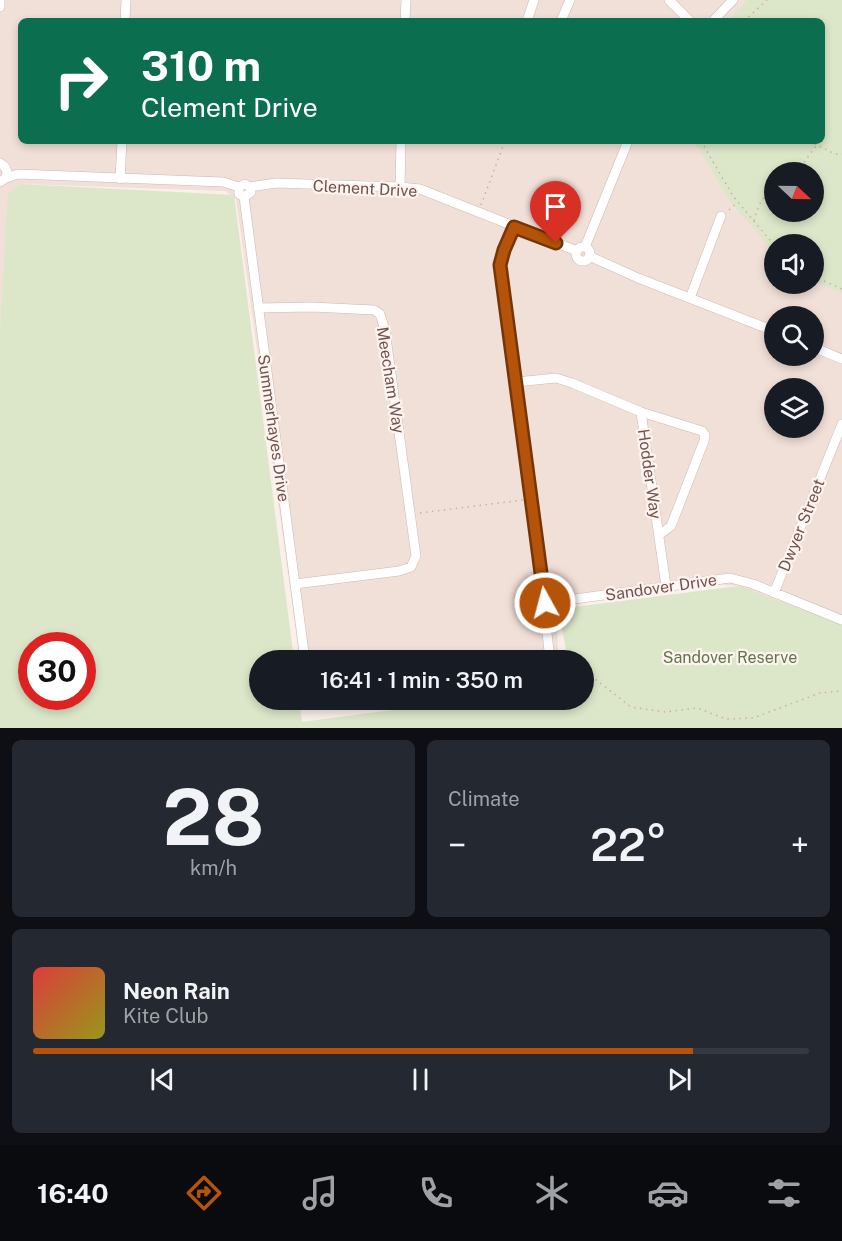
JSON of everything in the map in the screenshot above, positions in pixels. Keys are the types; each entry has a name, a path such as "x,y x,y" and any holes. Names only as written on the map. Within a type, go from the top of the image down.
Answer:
{"street":[{"path":"0,0 0,7"},
{"path":"126,0 126,18"},
{"path":"405,18 406,0"},
{"path":"527,18 534,0"},
{"path":"562,18 570,0"},
{"path":"669,0 687,18"},
{"path":"716,18 733,0"},
{"path":"120,179 122,144"},
{"path":"400,187 401,144"},
{"path":"584,251 627,144"},
{"path":"2,173 223,182 239,187 245,184 250,186 250,193 244,197 238,193 239,187"},
{"name":"Clement Drive","path":"250,186 276,183 420,189 514,227 584,251 690,298 764,327"},
{"name":"Summerhayes Drive","path":"244,197 304,650"},
{"path":"690,298 721,216"},
{"path":"514,227 500,265 532,498 549,650"},
{"name":"Meecham Way","path":"258,308 374,310 380,314 385,330 411,514 416,556 415,570 295,584"},
{"path":"824,352 842,359"},
{"name":"Hodder Way","path":"516,382 556,378 641,412 702,431 705,435 701,451 671,526 658,535"},
{"name":"Hodder Way","path":"641,412 666,586"},
{"name":"Dwyer Street","path":"774,593 842,424"},
{"name":"Sandover Drive","path":"545,603 730,578 753,584 842,620"}],"path":[{"path":"747,18 767,0"},
{"path":"478,212 504,144"},
{"path":"703,144 738,202 765,234"},
{"path":"813,144 835,154 842,154"},
{"path":"805,162 816,146"},
{"path":"754,221 760,201 764,197"},
{"path":"721,216 738,202"},
{"path":"824,281 842,289"},
{"path":"411,514 532,498"},
{"path":"594,679 631,707 665,712 697,708 726,719 753,718 820,693 842,691"}],"shaded area":[{"path":"0,0 842,0 842,628 737,586 713,584 555,605 558,650 299,650 236,199 225,191 20,184 0,331"}],"green space":[{"path":"747,0 842,0 842,293 824,286 824,234 764,234 764,240 729,200 696,144 825,144 825,18 730,18"},
{"name":"Sandover Reserve","path":"20,184 234,195 293,650 249,650 249,710 300,710 302,722 392,710 594,710 594,650 566,650 558,609 739,586 842,625 842,728 0,728 0,331 8,193"}],"route":[{"path":"545,603 500,265 514,227 556,243"}]}
